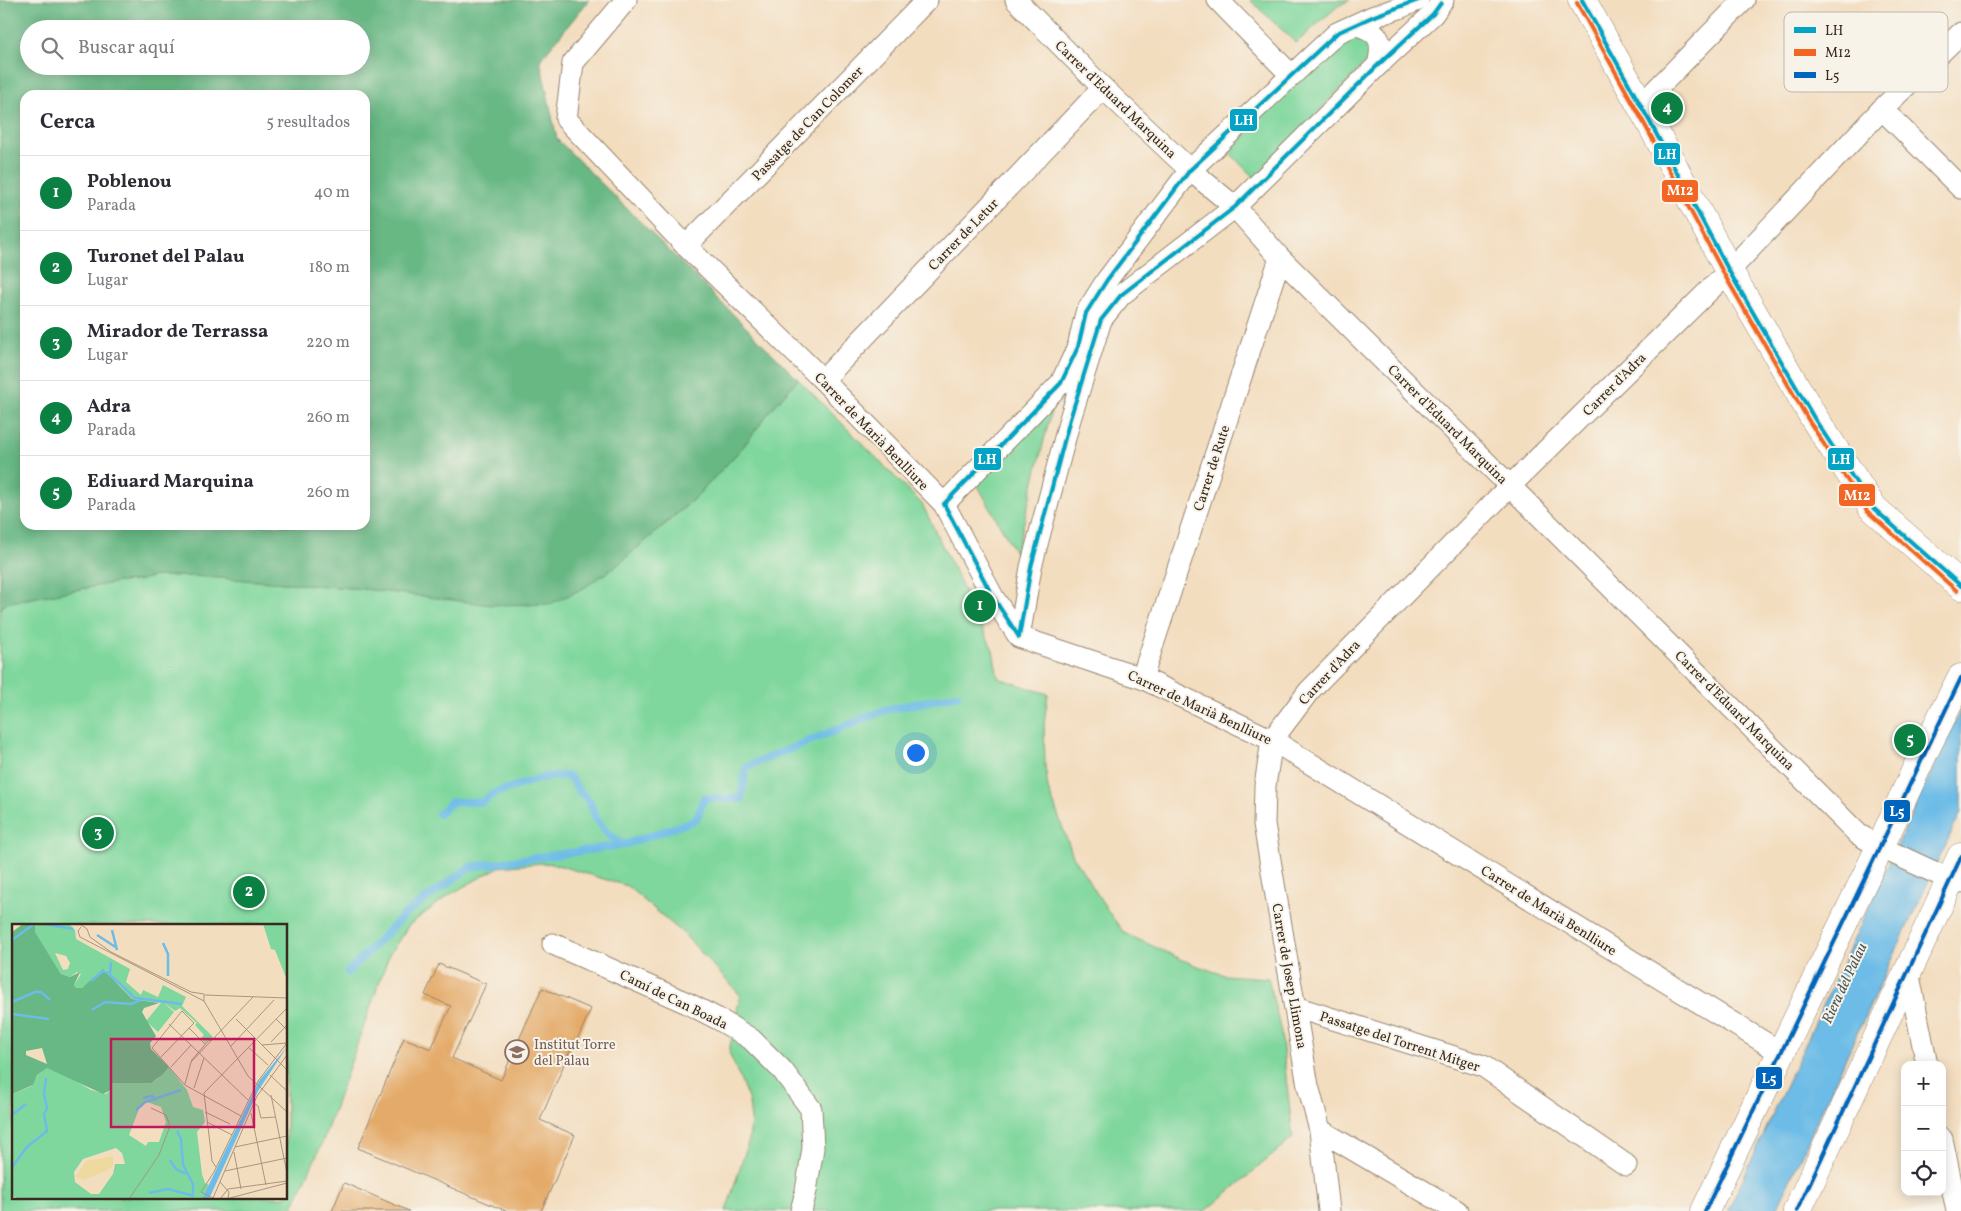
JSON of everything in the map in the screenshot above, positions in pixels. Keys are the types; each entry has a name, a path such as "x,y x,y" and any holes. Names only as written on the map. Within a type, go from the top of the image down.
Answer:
{"main road":[{"path":"1582,0 1641,105 1729,271 1814,418 1872,507 1961,585"},
{"path":"1705,1211 1961,678"},
{"path":"1797,1211 1908,971 1958,873"}],"street":[{"name":"Carrer de Marià Benlliure","path":"626,0 573,63 566,119 686,246 823,380 944,504 993,597 1019,638 1142,678 1272,740 1780,1052"},
{"name":"Passatge de Can Colomer","path":"686,246 927,0"},
{"name":"Carrer d'Eduard Marquina","path":"1016,0 1103,88 1190,170 1236,207 1280,258 1858,834 1880,847 1958,873"},
{"path":"1218,0 1291,75"},
{"path":"944,504 1061,383 1078,347 1086,313 1107,280 1190,170 1337,34 1372,17 1418,0"},
{"path":"1019,638 1031,566 1048,508 1070,419 1101,320 1121,295 1236,207 1378,65 1433,14 1443,0"},
{"path":"1641,105 1744,0"},
{"path":"1357,25 1371,29 1379,37 1381,51 1378,65"},
{"name":"Carrer d'Adra","path":"1948,45 1961,33"},
{"name":"Carrer de Letur","path":"823,380 1103,88"},
{"name":"Carrer d'Adra","path":"1272,740 1309,691 1510,486 1729,271 1899,92"},
{"path":"1882,108 1961,188"},
{"name":"Carrer de Rute","path":"1142,678 1280,258"},
{"name":"Carrer de Josep Llimona","path":"1272,740 1265,786 1264,824 1308,1086 1320,1130 1329,1211"},
{"name":"Camí de Can Boada","path":"553,944 687,1003 751,1039 782,1071 811,1109 813,1148 801,1211"},
{"path":"1908,971 1926,1061"},
{"name":"Passatge del Torrent Mitger","path":"1295,1007 1483,1066 1626,1165"},
{"path":"1320,1130 1457,1211"},
{"path":"1944,1151 1957,1211"}],"green space":[{"path":"0,0 589,0 540,60 557,139 798,379 770,411 743,447 697,496 615,567 582,589 550,604 491,605 364,589 194,576 155,576 137,581 118,582 5,603 0,611"},
{"path":"1250,0 1350,0 1338,6 1296,43"},
{"path":"1351,36 1361,36 1369,47 1370,58 1254,178 1227,150 1338,41"},
{"path":"798,379 922,504 993,650 998,678 1048,694 1044,723 1045,767 1048,788 1073,856 1110,914 1124,933 1192,964 1224,975 1268,978 1281,1032 1293,1138 1206,1211 726,1211 749,1140 751,1121 749,1101 729,1052 740,995 684,934 627,886 554,864 543,863 499,867 449,895 409,925 389,955 321,1146 291,1211 0,1211 0,611 5,603 118,582 137,581 155,576 194,576 364,589 466,601 531,605 582,589 615,567 697,496 743,447 770,411"},
{"path":"1052,408 1016,554 977,484"}],"water":[{"name":"Riera del Palau","path":"1961,708 1961,812 1776,1211 1728,1211"}],"building":[{"path":"439,964 486,984 452,1058 501,1080 542,988 591,1009 577,1040 575,1039 540,1120 575,1135 541,1211 506,1211 358,1148 404,1038 431,1049 451,1006 425,995"},
{"path":"344,1183 409,1211 332,1211"}],"waterway":[{"path":"348,972 405,914 470,867 623,845 696,820 704,798 741,799 746,767 885,710 957,695"},
{"path":"439,814 452,802 482,802 494,793 545,777 569,776 589,801 596,818 606,832 623,845"}],"transit line":[{"name":"LH","path":"1019,637 993,597 944,504 1061,383 1078,347 1086,313 1107,280 1190,170 1337,33 1372,17 1418,0"},
{"name":"LH","path":"1582,0 1650,122 1729,271 1814,418 1872,507 1961,586"},
{"name":"LH","path":"1019,637 1031,567 1070,419 1101,320 1121,295 1235,207 1378,65 1433,14 1441,3"},
{"name":"M12","path":"1577,3 1645,125 1724,274 1809,421 1867,511 1957,591"},
{"name":"L5","path":"1705,1211 1961,678"},
{"name":"L5","path":"1797,1211 1961,857"}],"place":[{"name":"Adra","path":"1667,108"},
{"name":"Poblenou","path":"980,606"},
{"name":"Ediuard Marquina","path":"1910,740"},
{"name":"Mirador de Terrassa","path":"98,833"},
{"name":"Turonet del Palau","path":"249,892"},
{"name":"Institut Torre del Palau","path":"517,1052"}]}
